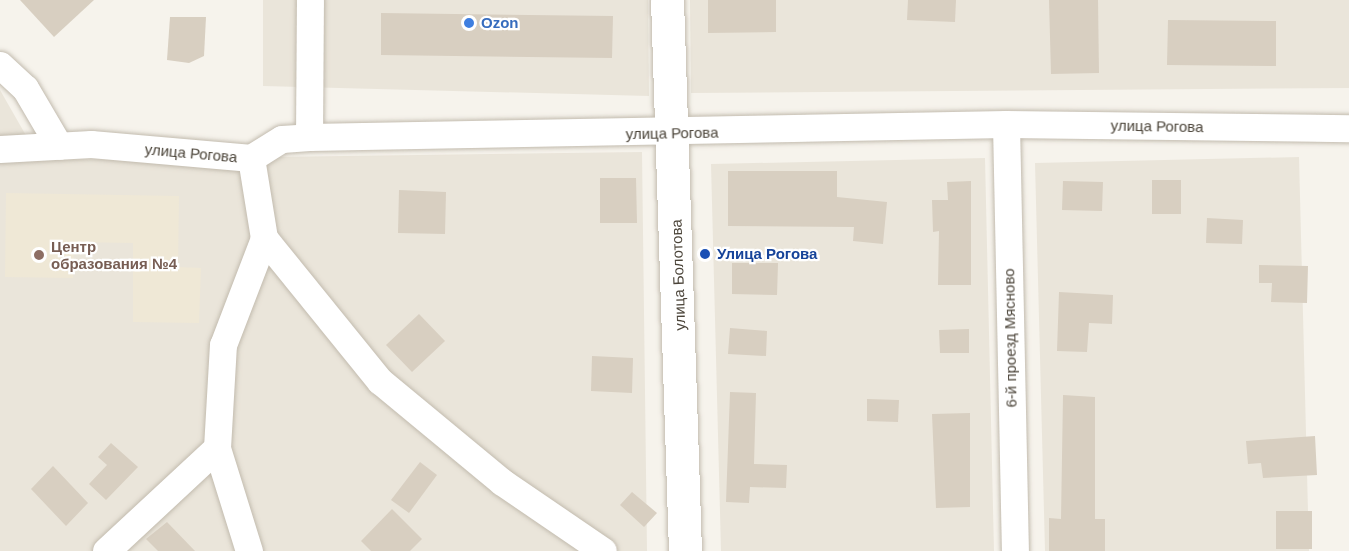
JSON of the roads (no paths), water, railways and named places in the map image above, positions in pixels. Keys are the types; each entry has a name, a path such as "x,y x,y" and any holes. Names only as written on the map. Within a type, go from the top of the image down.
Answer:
{"street":[{"path":"309,137 310,0"},
{"name":"улица Болотова","path":"667,0 674,133 685,551"},
{"path":"0,66 25,88 59,146"},
{"name":"улица Рогова","path":"0,149 59,146 251,158 282,139 309,137 674,133 1006,124 1349,128"},
{"name":"6-й проезд Мясново","path":"1006,124 1015,551"},
{"path":"251,158 264,238 380,381 502,482 603,551"},
{"path":"249,551 217,448 223,345 264,238"},
{"path":"106,551 217,448"}],"place":[{"name":"Ozon","path":"469,23"},
{"name":"Улица Рогова","path":"705,254"},
{"name":"Центр образования №4","path":"39,255"}]}
